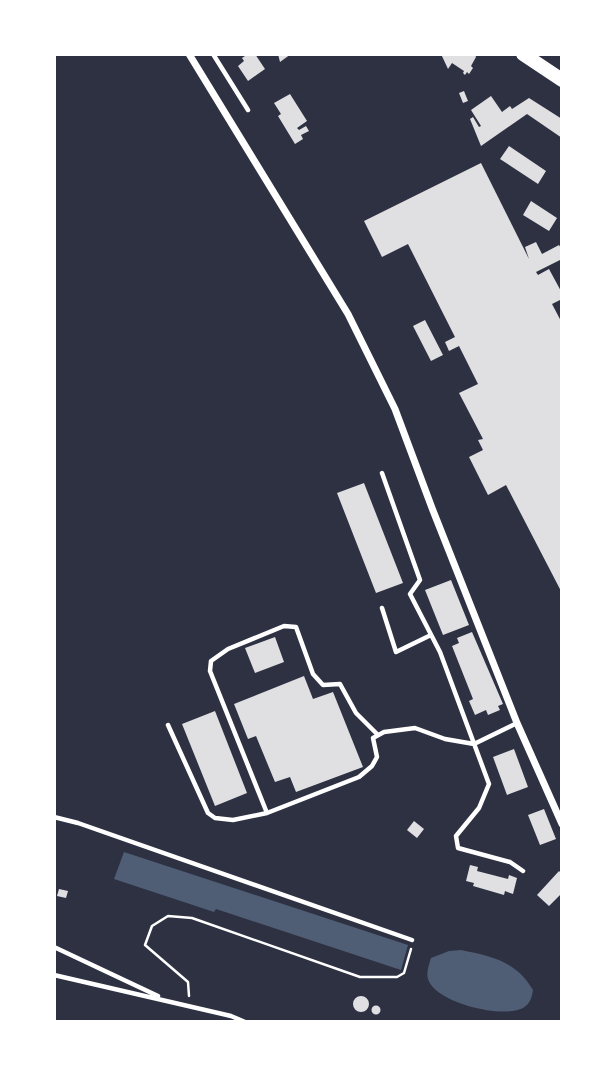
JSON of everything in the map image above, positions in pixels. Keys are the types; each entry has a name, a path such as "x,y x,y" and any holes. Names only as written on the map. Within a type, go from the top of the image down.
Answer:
{"main road":[{"path":"523,54 562,80"}],"street":[{"path":"188,54 348,314 395,409 517,723 562,824"}],"lane":[{"path":"213,54 248,110"},
{"path":"382,473 421,580 410,594 440,652 489,784 479,808 456,836 458,848 510,862 523,871"},
{"path":"382,608 396,652 431,635"},
{"path":"267,813 210,671 211,661 228,649 284,626 296,627 313,674 323,685 340,684 356,713 378,735"},
{"path":"168,725 208,813 215,818 233,820 267,813 359,777 372,766 377,757 373,738 384,732 415,729 445,739 474,744 517,723"},
{"path":"54,817 78,822 412,940"},
{"path":"54,947 168,1001"},
{"path":"54,975 231,1016 245,1022"}],"path":[{"path":"189,1006 188,982 145,945 152,926 168,916 192,918 360,977 397,978 404,972 412,940"}],"water":[{"path":"124,852 408,945 401,970 216,909 214,912 114,879"},
{"path":"461,950 502,961 519,972 533,990 527,1004 513,1011 486,1010 456,1002 433,988 427,976 431,958 449,951"}],"building":[{"path":"248,54 255,54 265,69 248,81 238,66"},
{"path":"278,54 291,54 280,62"},
{"path":"441,54 475,54 476,57 471,66 473,68 465,75 464,71 452,63 448,69"},
{"path":"464,91 468,101 463,103 459,93"},
{"path":"290,94 307,121 297,128 299,130 306,126 309,131 301,135 303,139 295,144 278,116 281,114 274,103"},
{"path":"491,96 502,112 529,98 562,119 562,138 527,114 481,146 470,119 473,117 479,127 481,126 471,110"},
{"path":"509,146 546,171 538,184 500,159"},
{"path":"481,163 529,259 525,247 536,242 542,254 559,245 562,250 562,259 536,272 538,275 549,269 562,293 562,299 552,304 562,323 562,593 506,485 488,495 469,457 483,450 478,440 483,439 459,393 478,384 459,346 449,351 445,342 455,337 408,244 382,257 364,221"},
{"path":"531,201 557,218 549,231 523,215"},
{"path":"425,320 443,355 431,361 413,326"},
{"path":"364,483 403,583 376,593 337,493"},
{"path":"451,580 469,625 443,635 425,590"},
{"path":"472,632 503,704 498,706 500,710 488,715 486,710 475,715 469,701 473,699 452,646 459,643 457,638"},
{"path":"275,637 284,662 255,673 245,648"},
{"path":"304,676 313,699 333,692 363,767 296,792 290,777 275,782 256,736 248,739 234,704"},
{"path":"215,711 247,793 215,806 182,724"},
{"path":"514,749 528,787 507,795 493,757"},
{"path":"544,809 556,839 540,845 528,815"},
{"path":"414,821 424,829 417,838 407,830"},
{"path":"470,865 478,867 477,871 508,879 509,875 517,878 513,894 505,891 504,895 473,886 474,883 466,881"},
{"path":"559,871 562,874 562,893 549,906 537,895"},
{"path":"59,889 68,891 66,898 57,896"},
{"path":"358,996 364,996 369,1004 367,1010 358,1012 353,1007 353,1001"},
{"path":"376,1006 380,1010 376,1014 372,1010"}]}
